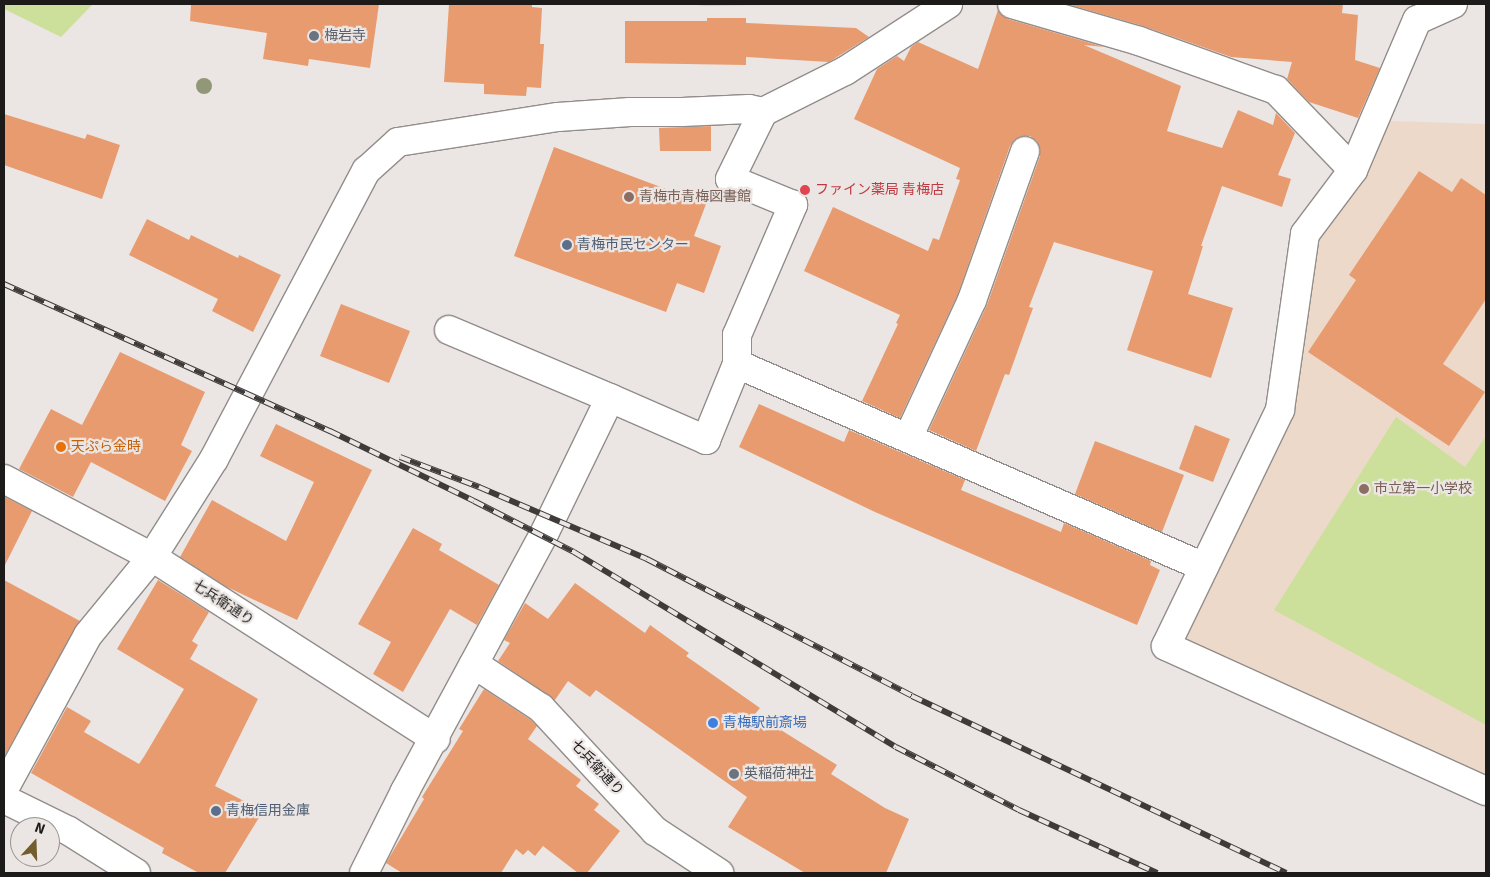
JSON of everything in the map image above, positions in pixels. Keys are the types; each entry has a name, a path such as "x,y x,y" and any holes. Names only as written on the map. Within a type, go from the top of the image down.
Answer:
{"street":[{"path":"449,330 706,440 737,364 737,335 793,205 730,179 763,112 845,71 948,4"},
{"path":"1012,4 1139,41 1276,90 1353,170"},
{"path":"1453,4 1417,20 1353,170 1305,234 1280,410 1166,646 1486,791"},
{"path":"4,789 88,635 152,557 214,459 366,171 398,142 558,117 630,112 748,109 763,112"},
{"path":"908,438 972,300 1025,151"},
{"path":"737,364 1204,567"},
{"path":"364,873 405,791 436,739 543,536 610,398"},
{"name":"七兵衛通り","path":"4,479 152,557 436,739"},
{"name":"七兵衛通り","path":"474,664 541,708 655,831 719,873"},
{"path":"4,799 69,831 136,873"}],"shaded area":[{"name":"市立第一小学校","path":"1390,121 1486,124 1486,783 1166,646 1280,410 1305,234 1367,142"}],"green space":[{"path":"4,4 93,4 61,37 4,9"},
{"path":"687,4 811,4 706,6"},
{"path":"1396,417 1465,467 1486,436 1486,725 1274,610"}],"building":[{"path":"191,4 379,4 370,68 309,59 308,66 263,59 267,33 190,21"},
{"path":"449,4 532,4 532,7 542,8 540,44 544,44 541,88 527,87 526,96 484,94 484,84 444,82"},
{"path":"1067,4 1343,4 1342,13 1358,15 1355,60 1380,68 1358,118 1309,102 1287,79 1292,62 1231,57 1143,26"},
{"path":"998,10 1008,19 1104,47 1084,45 1181,86 1167,131 1222,148 1238,110 1273,125 1276,113 1295,133 1278,175 1291,179 1282,207 1222,186 1201,246 1203,246 1188,294 1233,308 1211,378 1127,350 1153,271 1054,242 1029,307 1033,308 1009,375 1005,374 976,451 929,430 987,305 1040,156 1040,148 1037,141 1030,136 1022,136 1015,139 1010,146 958,294 900,418 862,401 898,324 896,323 900,315 804,271 833,207 928,251 933,238 939,240 960,180 956,179 960,168 854,119 877,69 897,56 904,61 911,47 918,42 978,69"},
{"path":"707,18 746,18 746,23 856,28 869,37 829,62 746,57 746,65 625,63 625,21 707,21"},
{"path":"4,114 85,139 87,134 120,145 102,199 4,165"},
{"path":"711,126 711,151 660,151 659,128"},
{"path":"554,147 706,204 694,236 721,246 704,293 677,283 666,312 514,256"},
{"path":"1419,171 1452,192 1461,178 1486,195 1486,299 1443,364 1485,392 1449,446 1308,352 1356,280 1349,275"},
{"path":"147,219 189,240 191,235 238,258 239,255 281,275 253,332 212,311 218,299 129,255"},
{"path":"341,304 410,331 389,383 320,356"},
{"path":"120,352 205,392 181,445 192,451 165,501 91,462 73,497 19,469 51,409 82,425"},
{"path":"759,404 844,442 849,430 965,480 961,490 1061,532 1064,523 1151,561 1150,565 1160,570 1137,625 875,512 739,447"},
{"path":"276,424 372,470 297,620 225,586 180,557 212,500 286,541 314,482 260,456"},
{"path":"1195,425 1230,439 1213,482 1179,469"},
{"path":"1095,441 1184,475 1162,532 1075,494"},
{"path":"5,497 32,511 4,567 4,499"},
{"path":"413,528 442,544 439,550 499,585 477,625 450,609 403,692 373,674 391,642 358,624"},
{"path":"4,580 80,621 5,755 4,755"},
{"path":"158,580 209,612 192,641 198,645 190,659 258,699 215,786 263,811 225,873 199,873 162,853 164,848 31,773 67,707 91,721 84,732 139,764 145,755 184,689 117,649"},
{"path":"575,583 645,633 650,625 689,653 686,656 760,708 755,714 837,765 831,774 885,808 909,819 886,873 805,873 728,827 747,797 596,690 590,697 568,681 555,700 498,661 510,643 504,640 525,603 548,619"},
{"path":"484,689 537,726 528,739 581,780 576,786 599,804 594,810 620,831 587,873 578,873 543,846 535,856 528,850 523,855 516,849 501,873 402,873 386,863 424,799 422,797 463,731 459,729"}],"railway":[{"path":"4,284 330,431 574,552 896,747 1019,810 1157,873"},
{"path":"400,457 479,487 647,559 912,696 1286,873"}],"place":[{"name":"梅岩寺","path":"314,36"},
{"name":"ファイン薬局 青梅店","path":"805,190"},
{"name":"青梅市青梅図書館","path":"629,197"},
{"name":"青梅市民センター","path":"567,245"},
{"name":"天ぷら金時","path":"61,447"},
{"name":"市立第一小学校","path":"1364,489"},
{"name":"青梅駅前斎場","path":"713,723"},
{"name":"英稲荷神社","path":"734,774"},
{"name":"青梅信用金庫","path":"216,811"}]}
